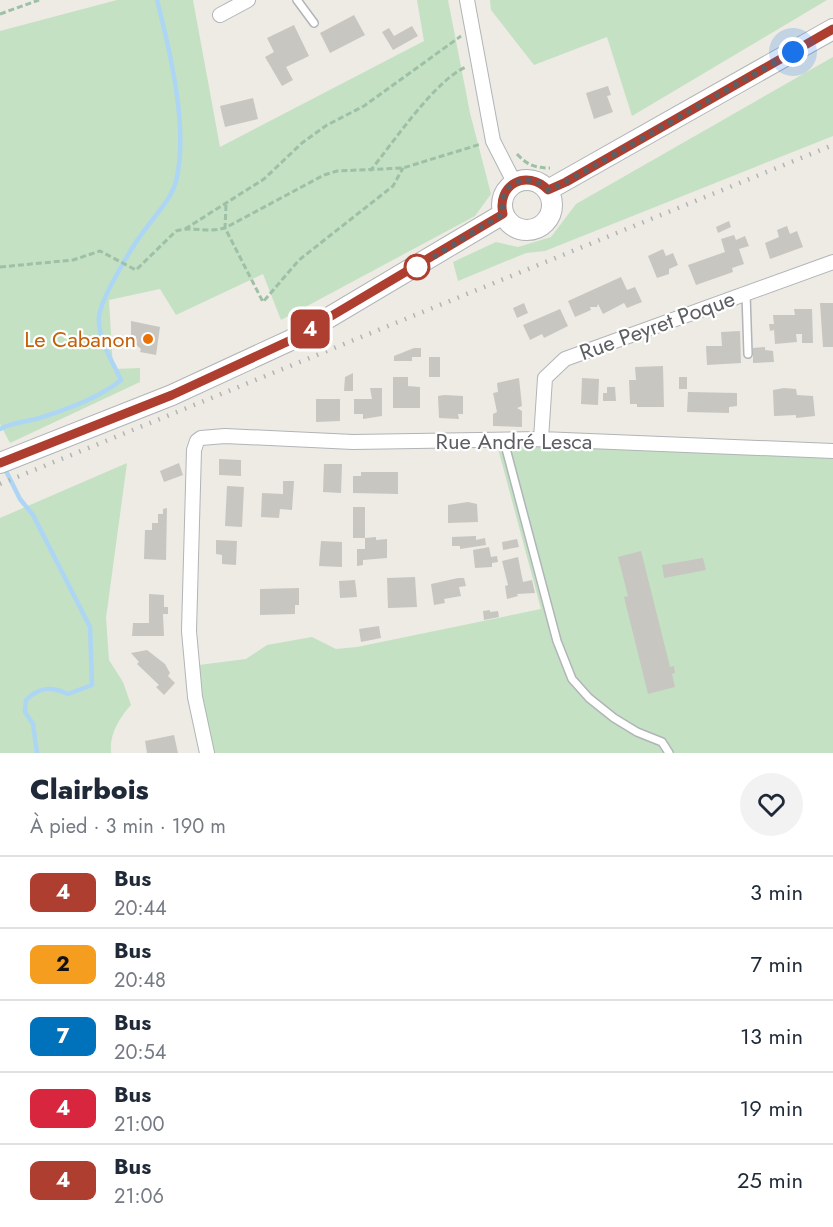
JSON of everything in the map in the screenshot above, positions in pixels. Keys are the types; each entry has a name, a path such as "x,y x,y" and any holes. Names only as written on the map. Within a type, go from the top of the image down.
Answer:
{"main road":[{"path":"548,190 833,29"},
{"path":"535,180 548,190 552,198 550,214 539,227 522,230 507,222 503,214 502,198 514,182 535,180"},
{"path":"4,462 172,395 291,340 503,214"}],"street":[{"path":"220,15 248,0"},
{"path":"467,0 493,141 514,182"},
{"name":"Rue Peyret Poque","path":"541,439 545,378 565,358 833,262"},
{"name":"Rue André Lesca","path":"207,753 195,697 189,631 189,546 196,441 211,436 353,442 541,439 833,451"}],"lane":[{"path":"297,0 314,23"},
{"path":"746,294 748,354"},
{"path":"504,441 557,641 572,679 589,698 614,718 637,732 662,742 669,753"}],"path":[{"path":"0,14 39,0"},
{"path":"184,229 226,205 264,179 285,157 319,131 364,106 472,28"},
{"path":"370,171 453,72 478,62"},
{"path":"226,205 225,228 262,302 299,260 393,186 403,168"},
{"path":"0,267 73,260 100,251 136,270 146,264"}],"green space":[{"path":"117,0 193,0 220,147 424,41 417,0 448,0 470,113 491,194 475,216 281,320 263,274 176,315 160,289 109,300 113,369 140,368 140,382 10,443 0,424 0,31"},
{"path":"490,0 827,0 632,116 607,37 534,65 491,10"},
{"path":"833,57 833,136 545,251 526,253 458,281 453,262 496,242 518,247 551,237 576,204"},
{"path":"496,441 833,451 833,753 207,753 191,666 246,659 267,645 312,637 336,649 357,647 541,609"},
{"path":"127,463 106,618 109,660 123,682 131,705 116,727 111,753 0,753 0,518"}],"building":[{"path":"354,15 365,35 330,53 320,33"},
{"path":"294,25 309,56 286,67 293,80 282,86 265,57 274,52 267,38"},
{"path":"412,26 418,36 393,50 382,32 389,28 394,36"},
{"path":"608,86 611,95 607,96 613,112 594,119 586,93"},
{"path":"253,98 258,119 225,127 220,106"},
{"path":"729,221 731,227 718,233 716,227"},
{"path":"787,226 790,234 797,231 803,247 770,259 765,243 779,237 777,230"},
{"path":"734,235 736,240 745,236 749,246 739,249 744,264 732,268 733,272 696,285 688,265 725,252 721,239"},
{"path":"663,249 666,256 673,253 678,265 669,269 669,274 657,278 648,256"},
{"path":"621,277 627,290 635,287 642,302 627,308 624,303 603,314 598,304 597,307 590,307 591,310 575,317 568,301"},
{"path":"524,303 528,313 517,318 513,308"},
{"path":"820,303 833,303 833,347 823,347"},
{"path":"560,309 568,326 544,338 542,334 530,340 523,325"},
{"path":"794,309 812,309 813,343 802,343 802,334 796,334 797,342 775,344 774,330 770,331 769,324 774,324 773,315 795,315"},
{"path":"131,321 160,327 156,355 140,352 141,349 135,344 136,336 131,335"},
{"path":"740,331 741,363 707,365 706,346 722,346 721,332"},
{"path":"765,347 765,350 773,351 774,362 753,363 753,348"},
{"path":"414,348 421,348 421,357 412,357 412,361 394,361 394,356"},
{"path":"429,357 440,357 440,377 429,377"},
{"path":"663,366 664,407 637,407 637,404 630,404 629,380 636,380 635,367"},
{"path":"353,373 353,391 344,391 345,377"},
{"path":"393,377 408,377 408,386 420,387 420,408 393,408"},
{"path":"679,377 687,377 687,389 679,389"},
{"path":"519,378 522,406 517,408 522,411 522,427 493,426 493,414 497,412 493,393 498,392 497,383"},
{"path":"582,378 599,379 598,405 581,404"},
{"path":"607,387 615,387 616,401 603,401 603,393 607,393"},
{"path":"370,388 382,388 382,416 363,419 363,414 354,414 354,399 372,399"},
{"path":"796,389 797,395 813,396 815,416 796,418 796,415 774,416 773,390"},
{"path":"688,392 737,393 737,406 729,407 729,413 687,412"},
{"path":"438,396 463,396 463,414 458,414 459,419 439,418"},
{"path":"316,399 340,399 340,421 316,422"},
{"path":"219,459 241,460 241,476 219,475"},
{"path":"179,463 183,475 164,482 160,471"},
{"path":"324,464 342,464 341,493 323,492"},
{"path":"361,472 398,472 398,494 353,493 353,476 361,476"},
{"path":"283,481 294,481 292,510 280,509 279,518 261,517 262,493 283,494"},
{"path":"227,486 244,487 242,527 225,526"},
{"path":"468,502 477,504 478,522 448,523 448,505"},
{"path":"353,507 365,507 365,538 353,538"},
{"path":"167,508 166,560 144,559 145,530 152,530 152,523 158,523 158,514 163,514 163,509"},
{"path":"476,536 476,540 485,538 486,545 460,549 460,546 452,546 452,537"},
{"path":"376,537 376,540 387,539 387,558 363,560 363,565 357,566 357,549 365,549 365,538"},
{"path":"517,539 519,547 503,550 502,542"},
{"path":"216,540 237,541 236,565 222,564 222,555 216,554"},
{"path":"321,541 342,542 342,567 319,566"},
{"path":"489,547 491,557 497,556 498,562 492,563 492,567 475,568 473,550"},
{"path":"641,551 670,667 674,666 675,673 672,674 675,687 648,694 624,597 628,596 618,557"},
{"path":"518,557 523,582 532,580 535,593 517,594 518,596 507,599 505,586 508,585 502,561"},
{"path":"703,558 706,570 664,578 662,565"},
{"path":"415,577 417,607 388,608 387,578"},
{"path":"464,578 466,586 459,587 461,596 444,599 445,603 434,605 431,584"},
{"path":"355,580 357,597 340,598 339,581"},
{"path":"299,588 299,605 295,605 295,614 260,615 260,589"},
{"path":"149,594 164,595 164,607 168,607 168,614 163,614 164,636 132,636 133,623 149,623"},
{"path":"490,610 490,612 498,611 499,617 484,620 483,611"},
{"path":"379,626 381,638 361,642 359,629"},
{"path":"147,650 165,664 170,673 168,676 175,683 164,695 156,687 159,685 137,664 139,662 131,653"},
{"path":"174,735 178,753 147,753 145,741"}],"waterway":[{"path":"0,429 69,408 102,393 121,380 100,332 101,307 127,257 171,193 176,181 179,161 180,138 176,90 157,0"},
{"path":"4,467 20,499 33,515 90,627 92,685 68,694 51,689 41,690 26,700 25,712 33,724 37,753"}],"railway":[{"path":"0,484 833,145"}],"bus line":[{"name":"4","path":"0,463 172,395 291,340 503,214 502,198 511,184 519,180 535,180 548,190 566,182 833,29"}],"place":[{"name":"Le Cabanon","path":"148,339"}],"route":[{"path":"417,267 503,214 502,198 511,184 519,180 535,180 548,190 566,182 793,52"}]}
